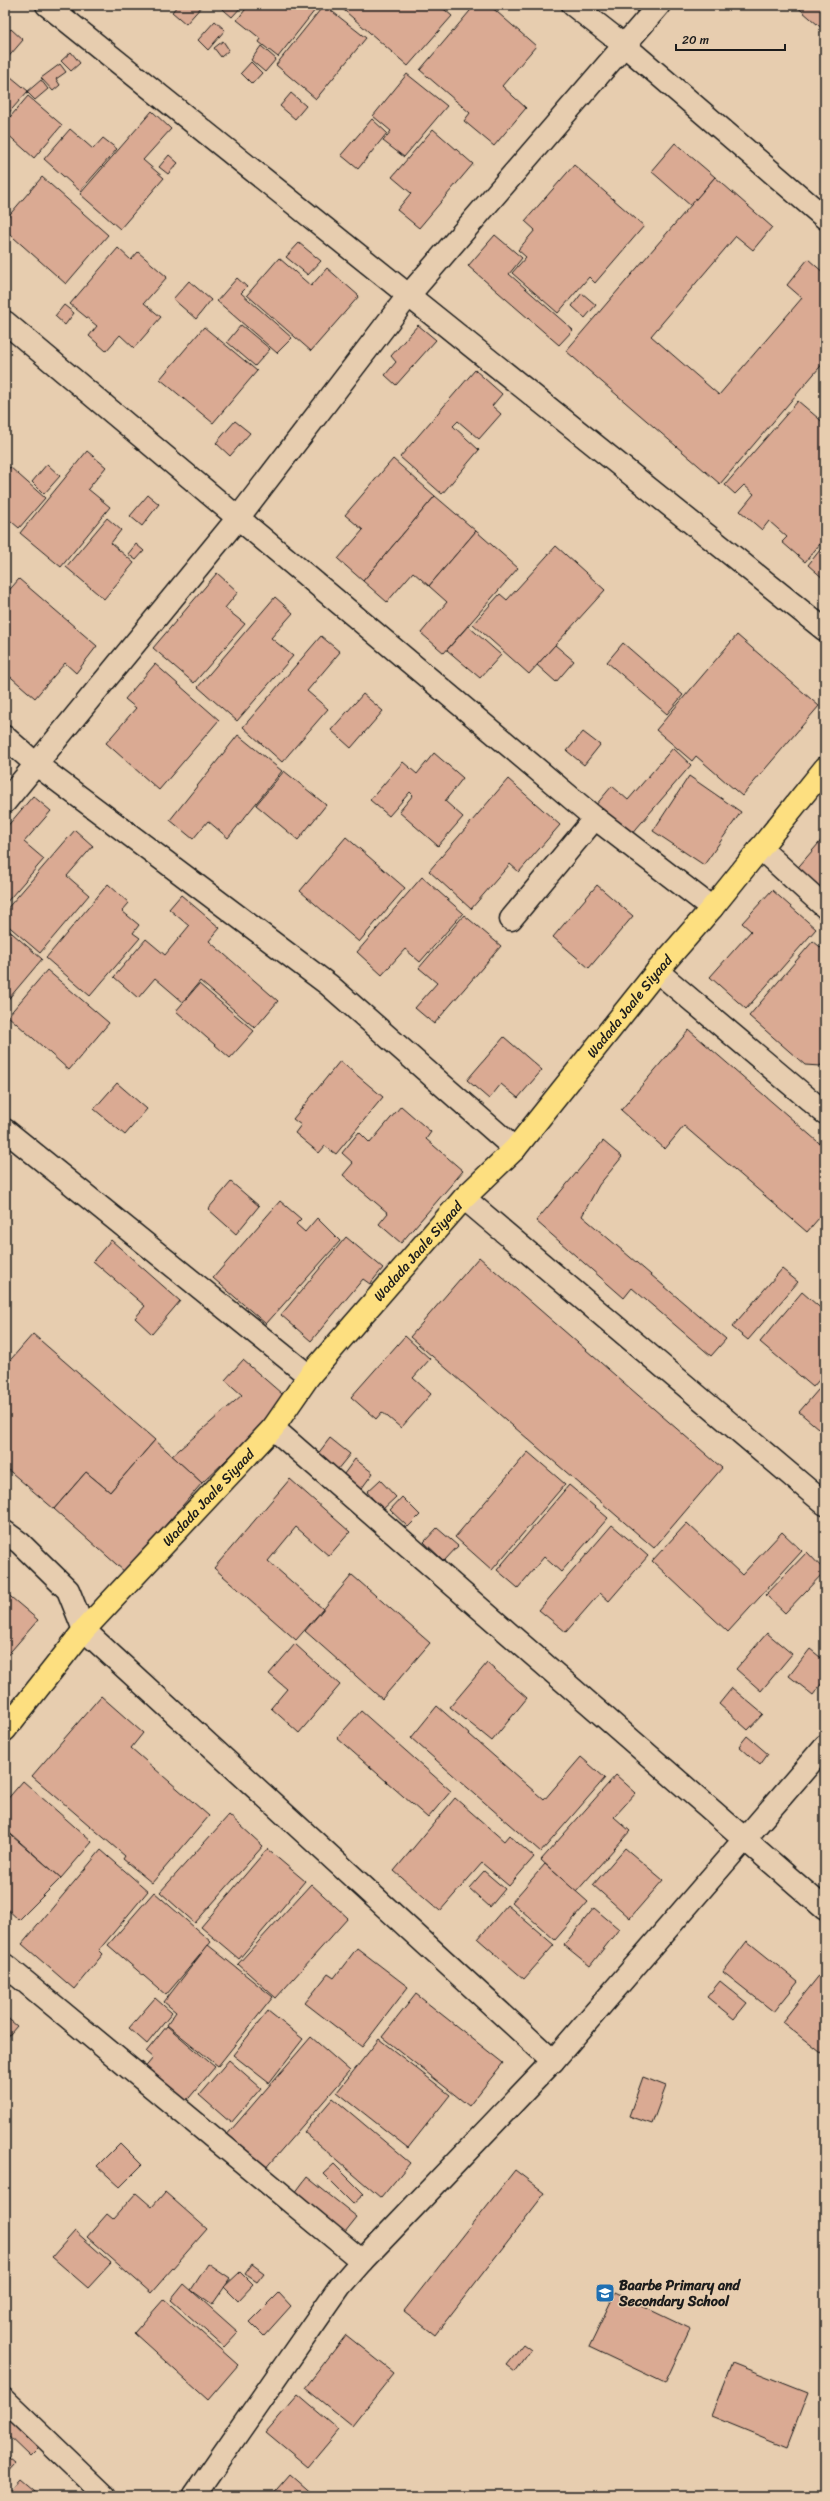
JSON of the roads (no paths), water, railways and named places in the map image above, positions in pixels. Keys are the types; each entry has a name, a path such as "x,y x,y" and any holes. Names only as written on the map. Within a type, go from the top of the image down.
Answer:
{"main road":[{"name":"Wadada Jaale Siyaad","path":"5,1730 84,1630 273,1428 309,1376 464,1198 515,1149 658,971 712,908 825,768"}],"street":[{"path":"47,5 825,630"},
{"path":"573,5 624,45 825,218"},
{"path":"5,802 37,765 238,518 408,296 659,5"},
{"path":"5,322 595,818 712,908"},
{"path":"5,737 37,765 329,985 515,1149"},
{"path":"511,919 595,818"},
{"path":"760,848 825,907"},
{"path":"658,971 825,1113"},
{"path":"5,1130 309,1376"},
{"path":"464,1198 825,1504"},
{"path":"273,1428 825,1909"},
{"path":"5,1532 20,1543 68,1590 84,1630 553,2061"},
{"path":"194,2496 340,2286 362,2261 553,2061 825,1746"},
{"path":"5,1965 362,2261"},
{"path":"5,2400 105,2496"}],"place":[{"name":"Baarbe Primary and Secondary School","path":"605,2293"}]}
